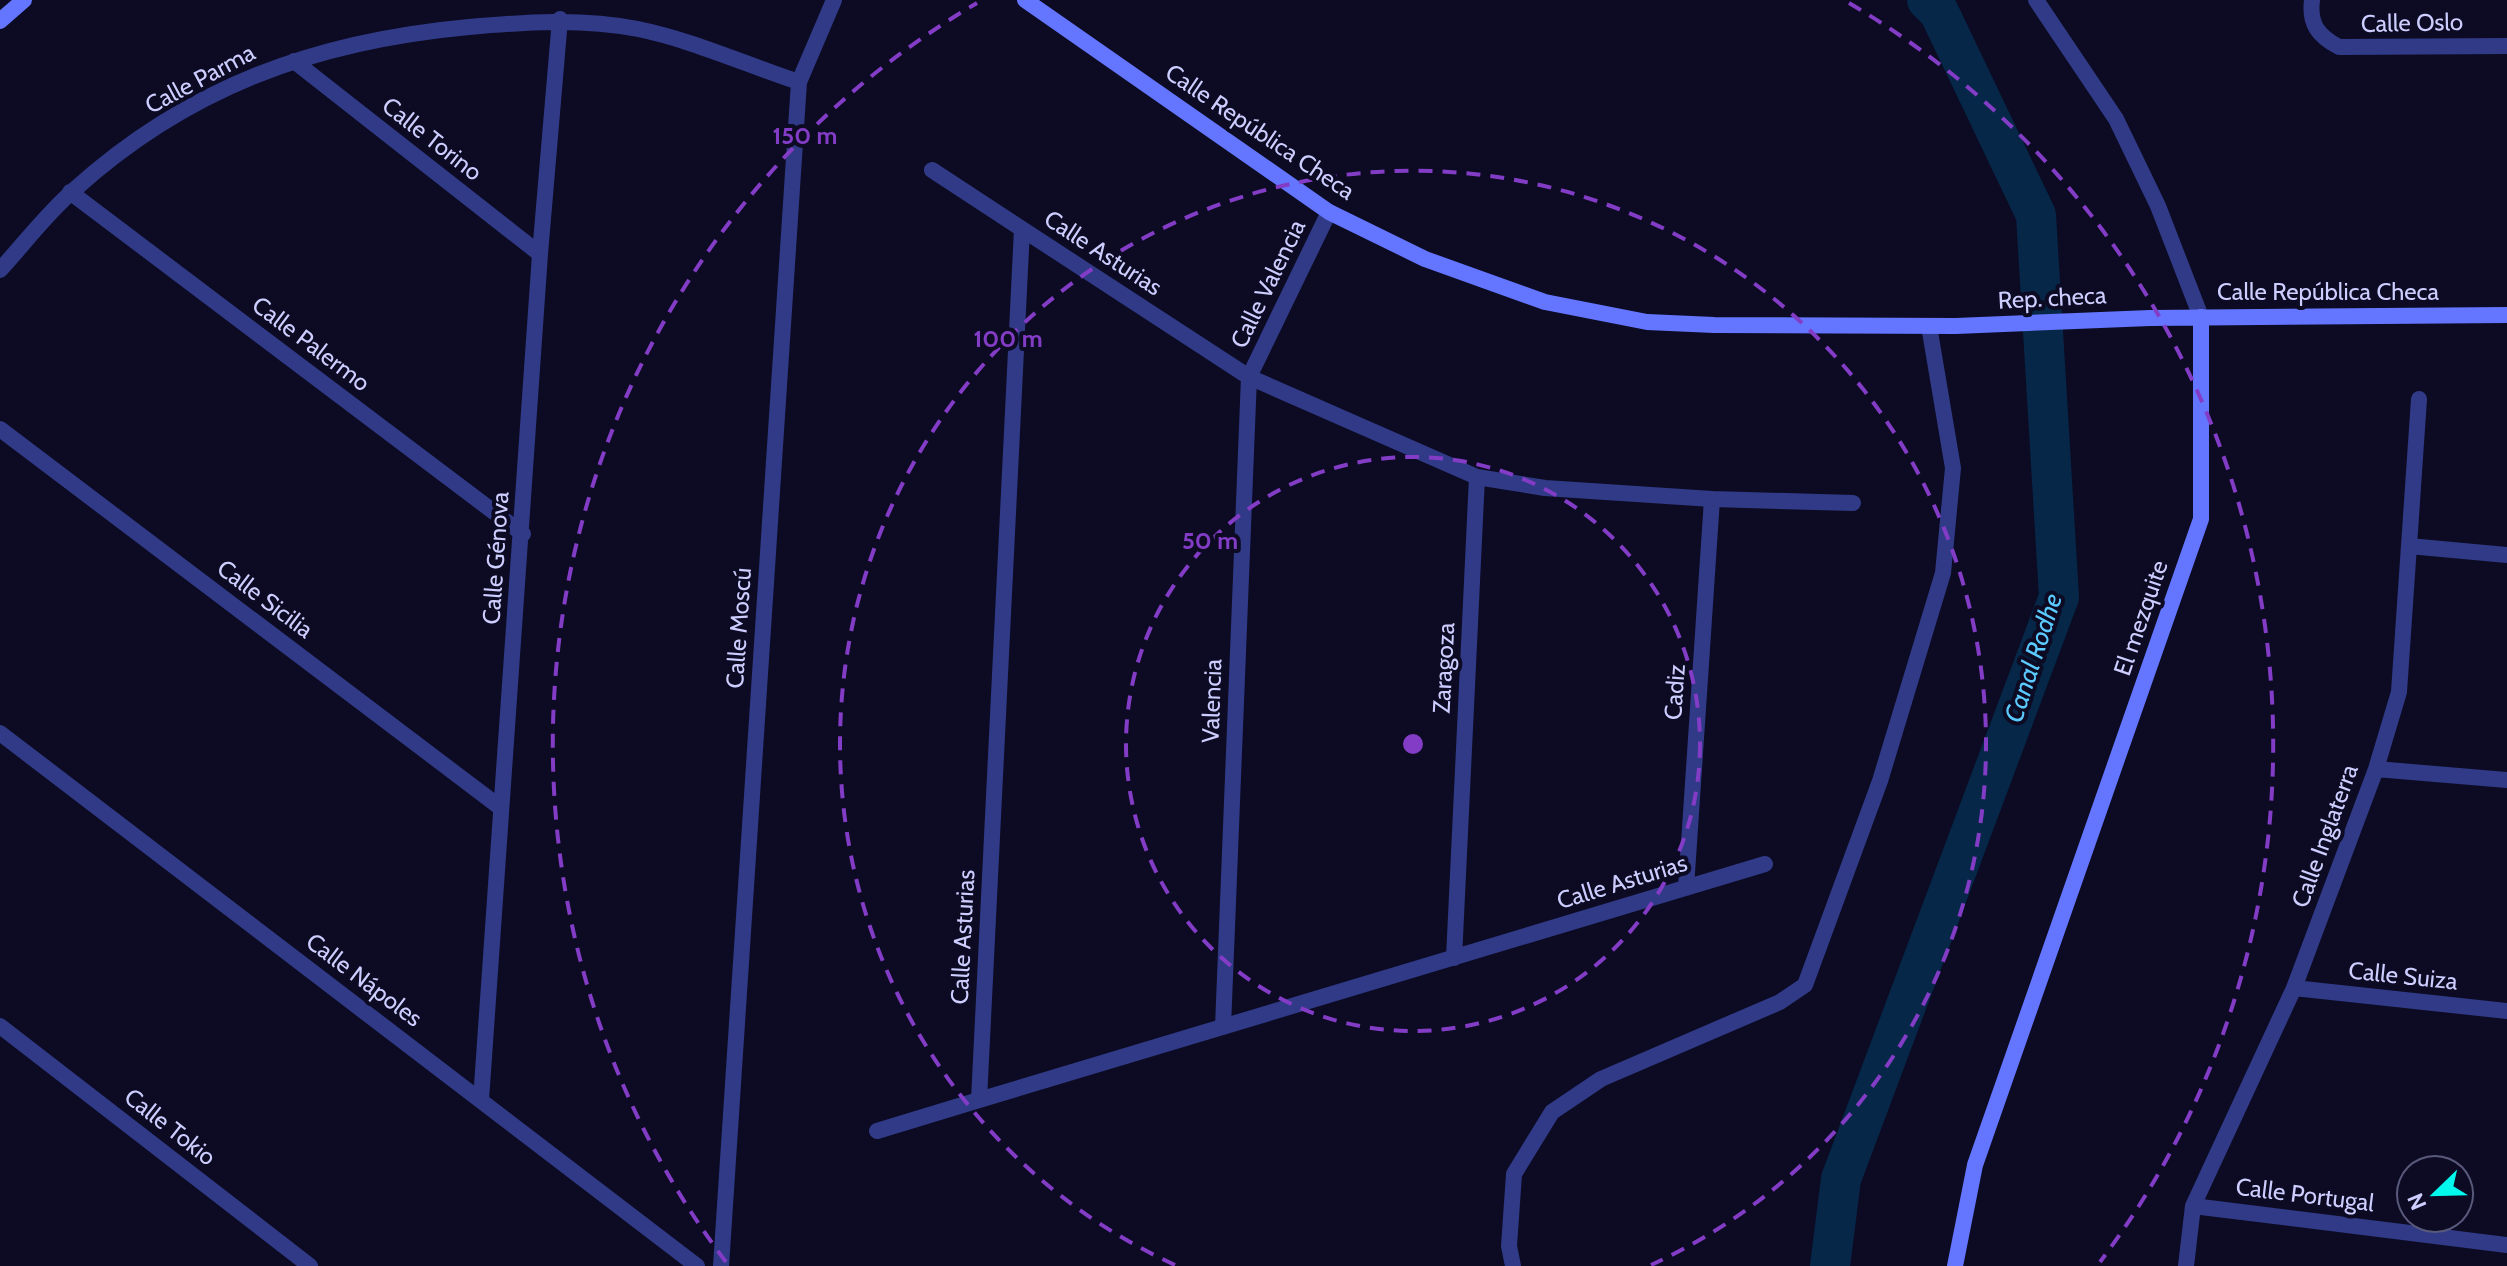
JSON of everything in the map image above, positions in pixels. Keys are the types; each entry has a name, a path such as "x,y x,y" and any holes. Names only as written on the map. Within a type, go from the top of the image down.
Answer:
{"street":[{"path":"0,21 24,0"},
{"name":"Calle Moscú","path":"721,1266 799,82 834,0"},
{"name":"Calle República Checa","path":"1025,0 1329,212 1425,259 1545,302 1647,322 1956,326"},
{"name":"El mezquite","path":"1955,1266 1975,1165 2201,519 2201,317 2158,206 2116,119 2036,0"},
{"name":"Calle Oslo","path":"2312,0 2310,15 2320,37 2339,47 2507,46"},
{"name":"Calle Parma","path":"0,270 70,192 116,154 166,121 247,76 342,46 419,32 560,19 639,29 799,82"},
{"name":"Calle Génova","path":"481,1100 523,534 540,254 560,19"},
{"name":"Calle Torino","path":"294,61 540,254"},
{"path":"932,170 1022,229"},
{"name":"Calle Palermo","path":"70,192 523,534"},
{"name":"Calle Valencia","path":"1249,377 1329,212"},
{"name":"Calle Asturias","path":"1022,229 1249,377 1477,477 1545,488 1712,499 1853,503"},
{"name":"Calle Asturias","path":"1022,229 979,1100 1765,864"},
{"name":"Calle República Checa","path":"2150,318 2507,315"},
{"name":"Rep. checa","path":"1956,326 2150,318"},
{"path":"1513,1266 1509,1246 1514,1174 1552,1112 1601,1079 1780,1002 1805,985 1880,781 1943,573 1953,468 1929,326"},
{"name":"Valencia","path":"1223,1027 1249,377"},
{"name":"Calle Inglaterra","path":"2186,1266 2193,1206 2294,988 2376,769 2399,692 2419,399"},
{"name":"Calle Sicilia","path":"0,429 501,808"},
{"name":"Zaragoza","path":"1454,958 1477,477"},
{"name":"Cadiz","path":"1686,888 1712,499"},
{"path":"2409,546 2507,555"},
{"name":"Calle Nápoles","path":"0,733 697,1266"},
{"path":"2376,769 2507,780"},
{"name":"Calle Suiza","path":"2294,988 2507,1011"},
{"name":"Calle Tokio","path":"0,1026 310,1266"},
{"path":"877,1131 979,1100"},
{"name":"Calle Portugal","path":"2193,1206 2507,1245"}],"waterway":[{"name":"Canal Rodhe","path":"1830,1266 1841,1179 2059,597 2036,215 1939,12 1927,0"}]}
